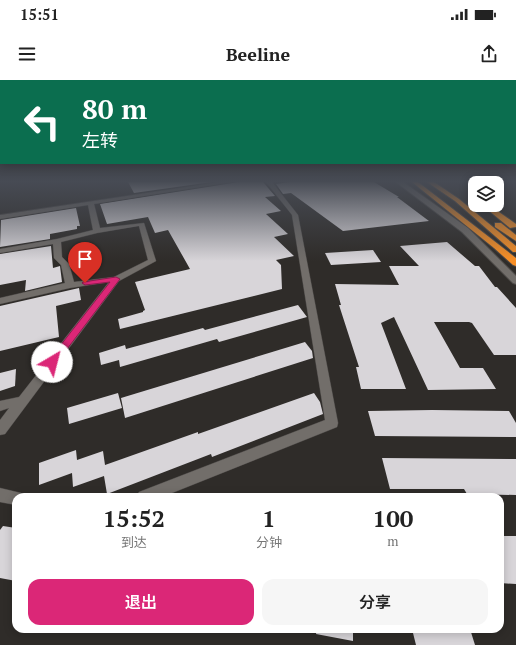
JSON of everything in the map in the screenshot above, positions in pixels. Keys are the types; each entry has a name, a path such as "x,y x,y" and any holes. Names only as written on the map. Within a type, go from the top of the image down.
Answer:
{"highway":[{"path":"448,208 516,264"},
{"path":"470,208 516,250"},
{"path":"473,208 516,239"},
{"path":"494,212 516,228"}],"street":[{"path":"0,217 56,208"},
{"path":"92,208 97,231"},
{"path":"154,493 332,423 294,215 289,208"},
{"path":"435,208 465,230 516,281"},
{"path":"0,251 58,241 97,231 142,224 152,261 116,279 70,285 0,301"},
{"path":"58,241 58,258 65,264 70,285"},
{"path":"0,430 116,279"},
{"path":"0,406 24,400"},
{"path":"0,495 12,497"}],"building":[{"path":"76,208 80,226 77,226 77,229 50,234 50,239 0,247 1,220"},
{"path":"102,208 278,208 281,211 266,214 288,234 274,237 294,256 276,260 281,265 282,289 120,329 118,319 143,312 145,310 135,282 190,269 168,230 155,233 148,217 107,224"},
{"path":"312,208 412,208 429,221 343,231"},
{"path":"447,242 475,266 479,266 495,287 497,287 516,308 516,355 494,355 472,323 434,322 460,368 483,368 496,389 428,390 394,317 381,323 406,389 361,389 356,367 359,367 339,305 341,305 335,284 399,285 389,266 419,266 400,246"},
{"path":"51,246 53,268 60,266 62,282 25,291 26,280 0,285 0,254"},
{"path":"373,250 381,262 331,265 325,253"},
{"path":"79,288 81,300 56,306 59,337 0,351 0,306"},
{"path":"298,305 307,317 219,342 217,339 120,367 119,360 101,365 99,353 125,345 126,349 203,328 205,330"},
{"path":"305,342 312,351 313,358 125,418 121,398"},
{"path":"16,369 15,386 0,391 0,373"},
{"path":"118,393 122,408 69,424 67,408"},
{"path":"314,393 320,402 323,414 212,457 211,454 110,493 107,493 104,476 73,487 72,473 39,485 39,463 76,450 77,460 103,451 105,465 198,432 198,434"},
{"path":"368,411 509,411 516,423 516,437 375,436"},
{"path":"382,458 516,459 516,495 504,495 504,493 466,493 464,489 390,489"},
{"path":"3,526 12,527 12,580 0,578 0,530"},
{"path":"504,536 516,536 516,584 504,583"},
{"path":"353,633 353,641 316,634"},
{"path":"413,633 471,633 475,645 416,645"}],"route":[{"path":"52,362 116,279 85,283"}]}
